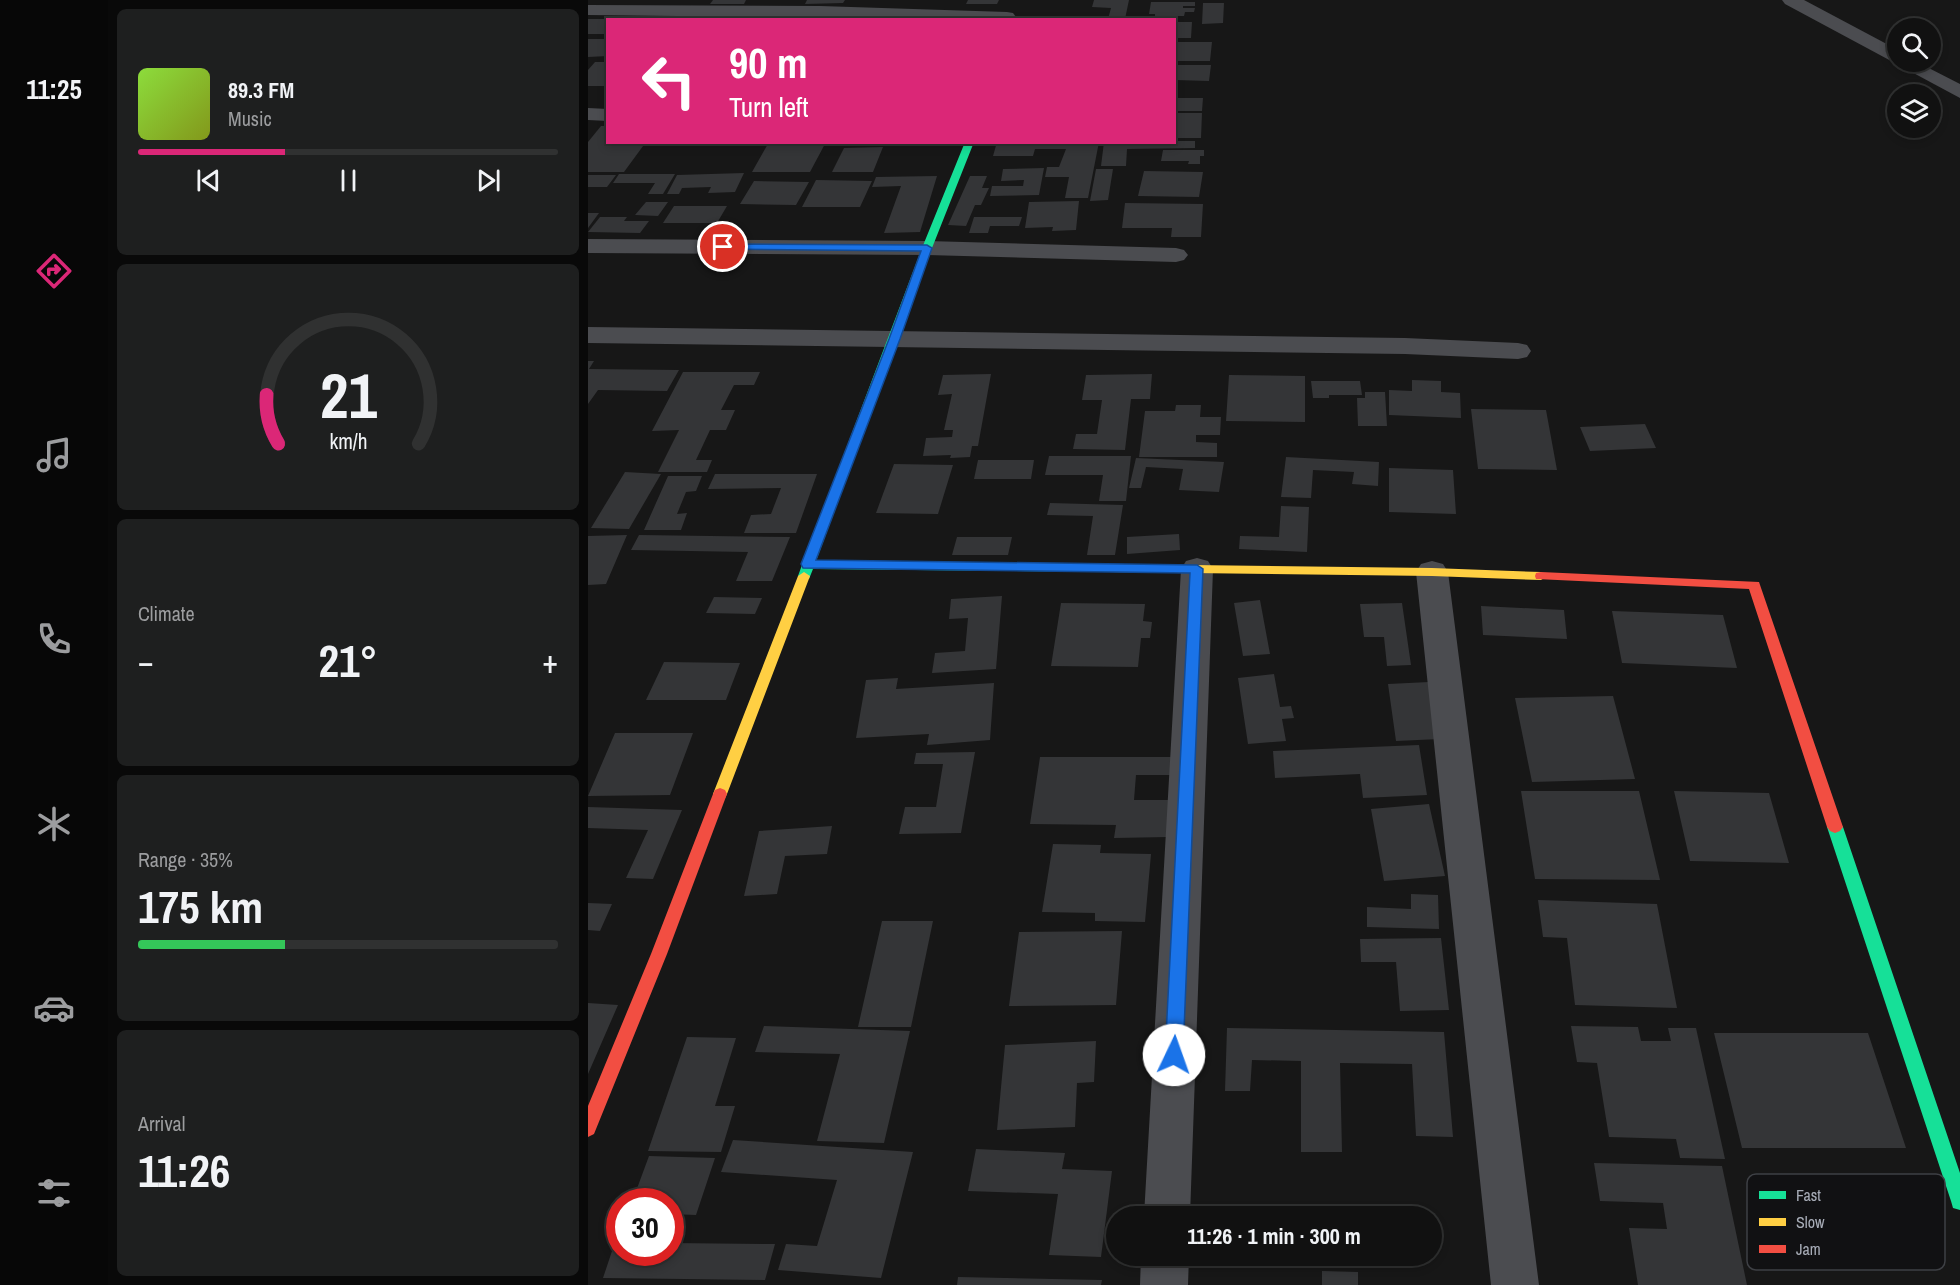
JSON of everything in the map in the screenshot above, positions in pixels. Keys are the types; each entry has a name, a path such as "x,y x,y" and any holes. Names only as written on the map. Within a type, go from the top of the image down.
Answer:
{"street":[{"path":"588,10 820,11 1007,18 1015,0"},
{"path":"1791,0 1887,52"},
{"path":"1923,72 1960,92"},
{"path":"588,114 606,115"},
{"path":"588,1128 659,954 927,248 969,144"},
{"path":"588,246 927,248 1176,255"},
{"path":"588,335 1405,346 1518,351"},
{"path":"808,564 1432,572 1754,585 1960,1201"},
{"path":"1167,1206 1197,569"},
{"path":"1432,572 1515,1285"},
{"path":"1164,1285 1165,1266"}],"building":[{"path":"713,0 746,0 744,4 710,4"},
{"path":"807,0 845,0 843,3 805,4"},
{"path":"968,0 999,0 997,4 966,4"},
{"path":"1094,0 1129,0 1125,18 1108,18 1111,8 1092,7"},
{"path":"1151,2 1195,2 1195,6 1183,6 1183,8 1195,8 1194,12 1185,12 1184,16 1155,16 1155,14 1149,14"},
{"path":"1203,3 1224,3 1223,23 1202,24"},
{"path":"588,19 606,19 606,34 588,34"},
{"path":"1176,22 1192,22 1191,38 1176,38"},
{"path":"588,39 606,39 606,56 588,57"},
{"path":"1176,42 1212,42 1210,61 1176,61"},
{"path":"595,62 606,62 606,86 588,86 588,70"},
{"path":"1176,65 1211,65 1209,81 1176,80"},
{"path":"1176,98 1203,98 1202,111 1176,111"},
{"path":"1176,113 1202,113 1201,138 1176,138"},
{"path":"601,126 606,126 606,144 645,144 624,172 588,172 588,142"},
{"path":"1176,141 1195,141 1195,148 1127,149 1126,166 1101,166 1104,144 1176,144"},
{"path":"768,144 825,144 810,172 752,172"},
{"path":"996,144 1099,144 1088,198 1065,198 1069,177 1045,177 1047,167 1059,167 1066,149 1035,149 1033,156 993,156"},
{"path":"883,147 873,172 832,172 844,148"},
{"path":"1163,150 1204,150 1204,156 1200,156 1200,164 1188,164 1189,161 1161,161"},
{"path":"1044,168 1039,195 990,196 992,186 1023,186 1024,180 1001,181 1003,169"},
{"path":"1096,169 1113,169 1108,200 1090,201"},
{"path":"1144,171 1203,172 1199,197 1138,196"},
{"path":"744,173 735,192 708,193 711,187 682,188 679,194 667,194 677,175"},
{"path":"619,174 675,174 663,194 648,194 655,183 613,183"},
{"path":"588,175 616,175 607,187 588,187"},
{"path":"937,176 920,232 884,233 901,186 872,187 876,177"},
{"path":"970,176 987,176 982,188 989,188 981,205 975,205 966,226 948,225"},
{"path":"816,180 872,181 860,207 802,207"},
{"path":"754,181 809,182 796,205 740,204"},
{"path":"1079,201 1076,230 1052,231 1053,227 1025,228 1029,202"},
{"path":"646,202 668,202 658,216 635,215"},
{"path":"1125,203 1203,204 1201,237 1171,237 1172,228 1122,228"},
{"path":"674,206 727,206 717,223 663,223"},
{"path":"588,213 599,213 588,228"},
{"path":"600,217 627,217 624,221 649,221 640,233 588,232"},
{"path":"974,217 1022,217 1019,226 990,226 988,233 969,233"},
{"path":"588,361 594,361 589,369 679,370 667,391 598,390 588,404"},
{"path":"683,372 760,372 754,385 734,385 721,410 735,410 726,430 710,430 696,460 712,460 707,472 658,472 679,430 652,431"},
{"path":"991,374 978,446 972,446 970,457 923,456 926,438 952,437 953,430 944,430 952,394 938,395 943,375"},
{"path":"1152,374 1150,399 1131,399 1125,450 1073,449 1076,434 1097,434 1102,400 1082,400 1086,375"},
{"path":"1229,375 1305,376 1305,422 1226,421"},
{"path":"1412,380 1441,381 1441,392 1460,393 1461,418 1389,415 1389,390 1412,391"},
{"path":"1311,381 1360,381 1362,395 1329,395 1329,398 1313,398"},
{"path":"1365,392 1385,392 1387,426 1358,426 1357,398 1365,398"},
{"path":"1176,405 1201,405 1200,417 1221,417 1220,435 1196,435 1196,442 1217,443 1217,457 1139,457 1145,411 1175,411"},
{"path":"1471,409 1546,410 1557,470 1478,469"},
{"path":"1645,424 1656,448 1590,451 1580,427"},
{"path":"1049,456 1131,456 1126,501 1099,501 1103,475 1045,475"},
{"path":"1286,457 1379,462 1378,486 1352,484 1354,472 1313,470 1311,498 1281,497"},
{"path":"1136,458 1224,462 1219,492 1179,490 1183,469 1146,467 1141,488 1129,488"},
{"path":"978,460 1034,460 1031,479 974,479"},
{"path":"894,464 953,465 938,514 876,513"},
{"path":"1389,468 1453,470 1456,514 1389,512"},
{"path":"625,472 661,474 629,529 591,528"},
{"path":"715,474 817,474 796,533 744,533 751,515 771,514 781,488 708,489"},
{"path":"668,476 702,476 696,491 686,492 677,514 687,513 681,530 644,530"},
{"path":"1050,503 1123,505 1115,555 1087,555 1093,516 1047,515"},
{"path":"1281,506 1309,507 1307,552 1239,549 1240,536 1279,537"},
{"path":"1179,534 1180,550 1127,554 1127,537"},
{"path":"627,535 606,584 588,585 588,536"},
{"path":"639,535 790,537 772,581 736,581 748,552 631,550"},
{"path":"957,537 1012,537 1008,555 952,555"},
{"path":"1002,596 996,669 932,673 935,653 965,651 968,618 949,619 951,599"},
{"path":"714,597 762,598 755,614 706,613"},
{"path":"1260,600 1270,654 1243,656 1234,603"},
{"path":"1061,603 1145,604 1143,621 1152,622 1150,638 1141,638 1138,667 1051,666"},
{"path":"1402,603 1411,665 1387,666 1384,637 1364,637 1360,604"},
{"path":"1481,606 1564,610 1567,639 1483,635"},
{"path":"1612,611 1723,615 1737,668 1622,663"},
{"path":"664,662 740,663 726,700 646,700"},
{"path":"1274,674 1280,707 1291,706 1294,718 1282,719 1286,741 1248,744 1238,678"},
{"path":"898,678 896,689 994,683 990,740 927,745 929,734 856,738 866,680"},
{"path":"1429,682 1440,739 1396,741 1388,684"},
{"path":"1613,696 1635,779 1532,782 1515,698"},
{"path":"615,733 693,733 670,795 588,796"},
{"path":"1419,745 1427,795 1363,798 1360,774 1275,778 1273,751"},
{"path":"975,752 961,833 899,834 905,807 936,807 943,764 914,764 916,753"},
{"path":"1040,757 1173,757 1172,775 1136,775 1134,800 1170,800 1168,837 1114,838 1116,825 1030,824"},
{"path":"1521,791 1639,791 1660,880 1535,879"},
{"path":"1674,791 1769,793 1789,863 1690,861"},
{"path":"1429,804 1445,876 1384,881 1371,809"},
{"path":"588,807 682,810 653,879 626,878 648,830 588,828"},
{"path":"832,826 827,854 785,856 777,894 744,896 759,831"},
{"path":"1053,844 1101,845 1100,853 1151,854 1145,922 1095,921 1095,913 1042,912"},
{"path":"1411,894 1438,895 1439,929 1367,927 1367,907 1411,909"},
{"path":"1538,900 1657,904 1677,1008 1575,1005 1567,938 1543,937"},
{"path":"588,903 612,904 600,931 588,930"},
{"path":"882,921 933,921 911,1027 858,1027"},
{"path":"1122,931 1116,1005 1009,1006 1019,932"},
{"path":"1441,938 1449,1010 1400,1011 1396,962 1361,962 1360,939"},
{"path":"588,1003 618,1005 588,1074"},
{"path":"764,1026 910,1031 884,1143 817,1141 840,1054 755,1052"},
{"path":"1571,1026 1638,1027 1641,1041 1671,1041 1668,1028 1696,1028 1725,1159 1680,1158 1676,1139 1609,1137 1597,1063 1577,1062"},
{"path":"1227,1028 1444,1032 1453,1137 1416,1136 1412,1064 1340,1063 1342,1152 1301,1152 1301,1061 1252,1060 1250,1091 1225,1091"},
{"path":"1714,1033 1868,1033 1906,1148 1742,1148"},
{"path":"687,1037 736,1038 715,1106 735,1106 721,1152 648,1151"},
{"path":"1096,1041 1094,1082 1077,1083 1075,1127 997,1130 1005,1045"},
{"path":"733,1140 913,1152 881,1278 778,1270 786,1244 817,1246 837,1180 721,1172"},
{"path":"976,1149 1065,1153 1062,1169 1112,1171 1101,1257 1049,1255 1058,1194 968,1191"},
{"path":"649,1156 715,1158 696,1215 684,1215 684,1188 637,1188"},
{"path":"1594,1163 1722,1166 1747,1285 1638,1285 1629,1228 1667,1229 1663,1203 1600,1201"},
{"path":"684,1243 775,1244 765,1280 603,1278 607,1266 684,1266"},
{"path":"1322,1271 1358,1272 1358,1285 1322,1285"},
{"path":"958,1277 1102,1280 1101,1285 957,1285"}],"traffic: fast":[{"path":"804,576 927,248 969,144"},
{"path":"808,565 1109,568"},
{"path":"1835,827 1960,1201"}],"traffic: slow":[{"path":"1109,568 1432,572 1541,576"},
{"path":"720,794 804,576"}],"traffic: jam":[{"path":"1541,576 1754,585 1835,827"},
{"path":"588,1128 659,954 720,794"}],"route":[{"path":"723,247 927,248 808,564 1197,569 1174,1055"}]}
